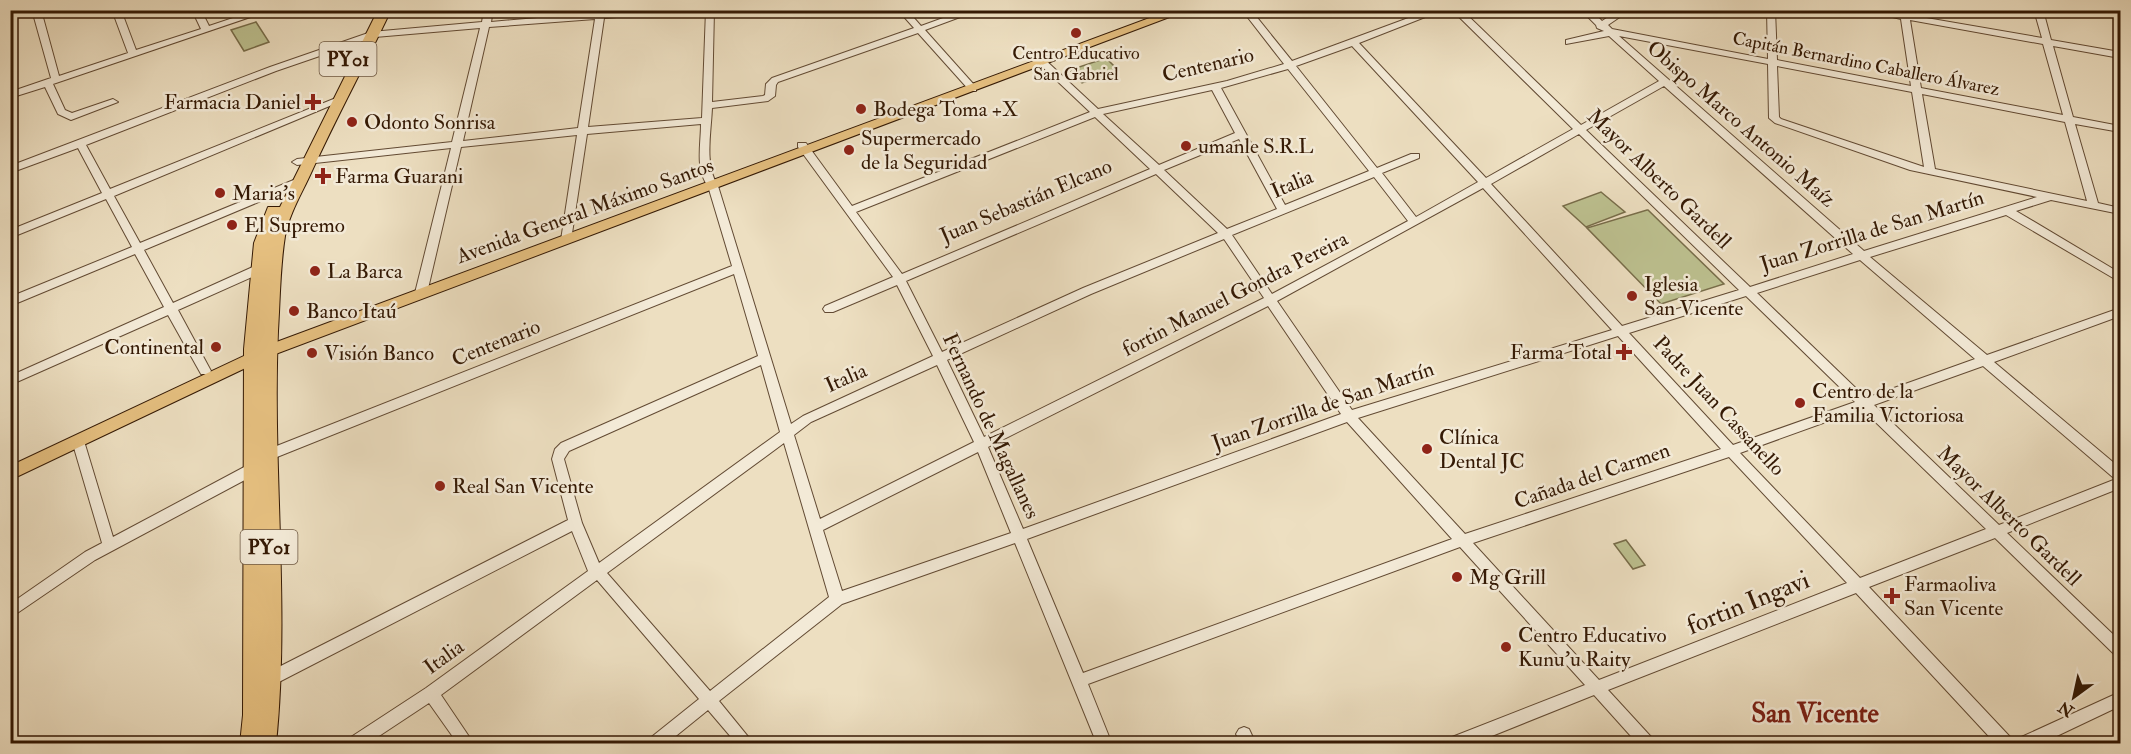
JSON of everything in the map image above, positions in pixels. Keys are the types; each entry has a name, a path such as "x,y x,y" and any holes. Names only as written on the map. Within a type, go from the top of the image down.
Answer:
{"highway":[{"name":"PY01","path":"303,161 323,107 372,10"},
{"name":"PY01","path":"265,744 272,606 268,455 260,350 259,268 264,234 339,100 385,10"},
{"name":"PY01","path":"251,744 254,714 253,469 260,350 278,228 292,184"}],"main road":[{"name":"Avenida General Máximo Santos","path":"1041,60 1165,10"},
{"name":"Avenida General Máximo Santos","path":"10,465 205,371 1041,60 1183,10"},
{"name":"Avenida General Máximo Santos","path":"10,474 260,350"}],"street":[{"path":"36,10 61,112 71,117 113,102"},
{"path":"116,10 133,55"},
{"path":"196,10 206,30"},
{"path":"10,95 267,10"},
{"path":"422,289 489,10"},
{"path":"10,170 273,69 374,34 484,27 601,13 667,10"},
{"path":"710,10 705,168 738,268 837,599"},
{"path":"902,10 971,86"},
{"path":"707,106 765,99 770,96 771,84 775,80 975,10"},
{"path":"1246,10 1415,222"},
{"name":"Centenario","path":"851,210 1098,112 1215,86 1289,65 1439,10"},
{"name":"Mayor Alberto Gardell","path":"1456,10 2121,650"},
{"name":"Obispo Marco Antonio Maíz","path":"1585,10 1861,255 2121,475"},
{"path":"1569,42 1605,30 1626,10"},
{"path":"1771,10 1774,118 1778,121 1898,163 2121,211"},
{"path":"1867,10 1904,14 2121,55"},
{"path":"2038,10 2094,206"},
{"path":"566,236 601,13"},
{"path":"1904,14 1930,171"},
{"name":"Capitán Bernardino Caballero Álvarez","path":"1605,30 2121,129"},
{"name":"Padre Juan Cassanello","path":"1353,42 1731,451 1860,584 2007,744"},
{"path":"1041,60 1226,234 1350,416 1648,744"},
{"name":"fortin Manuel Gondra Pereira","path":"816,527 1272,299 1415,222 1664,82"},
{"path":"1215,86 1283,211"},
{"path":"10,234 339,100"},
{"path":"303,161 582,131 705,121"},
{"name":"Juan Sebastián Elcano","path":"829,309 1241,134"},
{"path":"80,143 205,371"},
{"name":"Fernando de Magallanes","path":"805,148 899,278 940,359 981,444 1105,744"},
{"name":"Italia","path":"353,744 431,693 807,419 1076,296 1415,156"},
{"path":"10,302 292,184"},
{"name":"Juan Zorrilla de San Martín","path":"654,744 837,599 1020,536 1350,416 2050,197"},
{"path":"2008,211 2121,278"},
{"path":"10,381 259,268"},
{"name":"Centenario","path":"268,455 738,268"},
{"name":"Cañada del Carmen","path":"1078,681 1462,541 1731,451 2121,312"},
{"path":"747,744 598,573 588,556 575,522 558,459 565,447 765,358"},
{"path":"78,441 110,545"},
{"path":"10,612 74,565 253,469"},
{"name":"fortin Ingavi","path":"1452,744 2121,483"},
{"path":"270,679 575,522"},
{"path":"431,693 467,744"},
{"path":"2022,744 2121,699"}],"green space":[{"path":"256,22 269,42 244,51 231,30"},
{"path":"1106,58 1118,70 1082,83 1070,70"},
{"path":"1601,192 1625,212 1586,227 1563,206"},
{"path":"1648,210 1724,284 1661,304 1587,228"},
{"path":"1626,540 1645,565 1633,569 1614,544"}],"place":[{"name":"Centro Educativo San Gabriel","path":"1076,33"},
{"name":"Farmacia Daniel","path":"313,102"},
{"name":"Bodega Toma +X","path":"861,109"},
{"name":"Odonto Sonrisa","path":"352,122"},
{"name":"umanle S.R.L","path":"1186,146"},
{"name":"Supermercado de la Seguridad","path":"849,150"},
{"name":"Farma Guarani","path":"323,176"},
{"name":"Maria's","path":"220,193"},
{"name":"El Supremo","path":"232,225"},
{"name":"La Barca","path":"315,271"},
{"name":"Iglesia San Vicente","path":"1632,296"},
{"name":"Banco Itaú","path":"294,311"},
{"name":"Continental","path":"216,347"},
{"name":"Farma Total","path":"1624,352"},
{"name":"Visión Banco","path":"312,353"},
{"name":"Centro de la Familia Victoriosa","path":"1800,403"},
{"name":"Clínica Dental JC","path":"1427,449"},
{"name":"Real San Vicente","path":"440,486"},
{"name":"Mg Grill","path":"1457,577"},
{"name":"Farmaoliva San Vicente","path":"1892,596"},
{"name":"Centro Educativo Kunu'u Raity","path":"1506,647"}],"district":[{"name":"San Vicente","path":"1815,713"}]}
